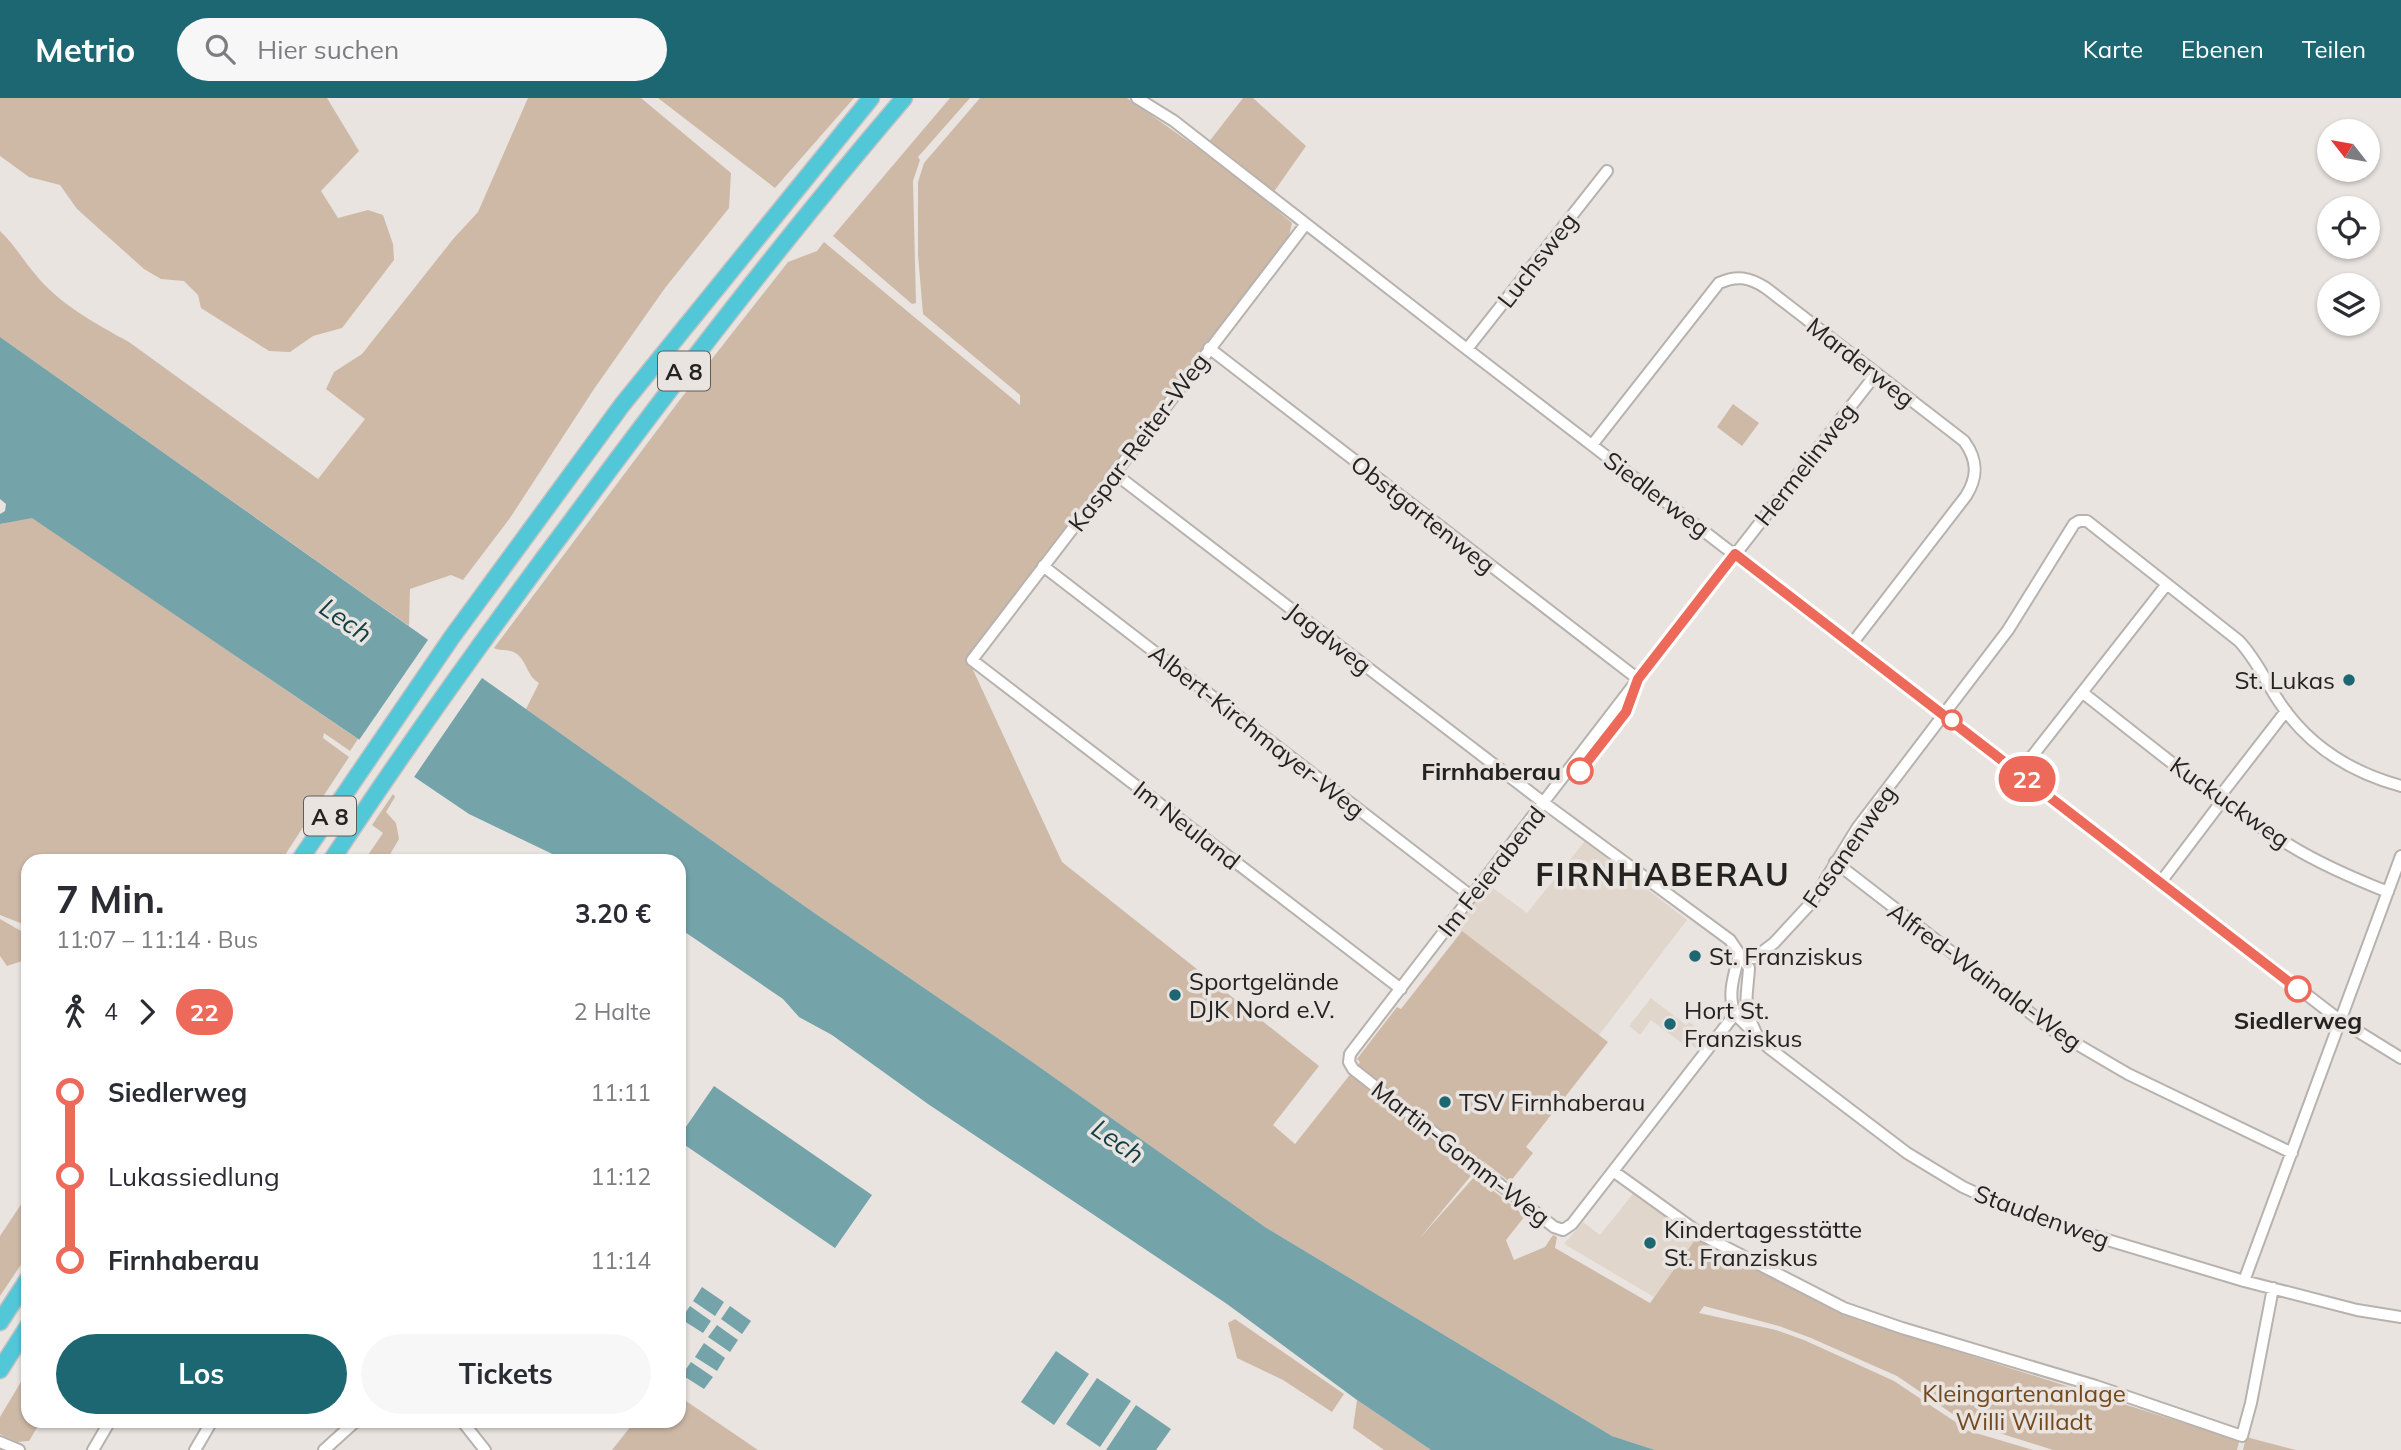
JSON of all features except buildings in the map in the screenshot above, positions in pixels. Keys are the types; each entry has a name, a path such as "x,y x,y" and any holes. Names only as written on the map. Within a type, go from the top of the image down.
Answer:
{"highway":[{"name":"A 8","path":"304,854 452,637 622,405 871,98"},
{"name":"A 8","path":"336,854 474,652 712,334 839,174 904,98"},
{"path":"0,1322 21,1290"},
{"path":"0,1370 21,1337"}],"street":[{"name":"Siedlerweg","path":"1138,98 1174,121 1305,225 2341,1021 2401,1058"},
{"name":"Luchsweg","path":"1467,349 1607,172"},
{"name":"Kaspar-Reiter-Weg","path":"972,660 1305,225"},
{"name":"Marderweg","path":"1592,445 1714,287 1733,277 1748,278 1763,286 1964,441 1973,454 1976,468 1974,480 1966,496 1851,645"},
{"name":"Obstgartenweg","path":"1209,348 1638,679"},
{"name":"Hermelinweg","path":"1735,554 1876,374"},
{"name":"Jagdweg","path":"1114,473 1544,803 1730,940 1739,956"},
{"name":"Fasanenweg","path":"1739,956 1754,958 1774,943 1811,904 1858,827 2008,630 2074,524 2078,521 2087,522 2166,584"},
{"name":"Im Feierabend","path":"1350,1054 1735,554"},
{"name":"Albert-Kirchmayer-Weg","path":"1043,566 1471,896"},
{"path":"2019,773 2166,584 2243,645 2286,711 2316,743 2341,763 2401,786"},
{"name":"Im Neuland","path":"972,660 1401,989"},
{"name":"Kuckuckweg","path":"2083,692 2222,801 2292,847 2353,878 2388,892"},
{"path":"2160,883 2222,801 2224,791 2286,711"},
{"path":"2244,1281 2401,856"},
{"name":"Alfred-Wainald-Weg","path":"1835,862 2074,1044 2152,1086 2292,1153"},
{"path":"1739,956 1732,984 1732,1007 1735,1014 1758,1037"},
{"path":"1739,956 1749,968 1745,990 1746,1011 1758,1037"},
{"name":"Martin-Gomm-Weg","path":"1350,1054 1349,1062 1353,1069 1554,1227 1563,1230 1572,1224 1735,1014"},
{"name":"Staudenweg","path":"1758,1037 1908,1153 1963,1187 2028,1216 2244,1281 2357,1310 2401,1317"},
{"path":"1613,1171 1702,1235 1844,1307 1902,1328 2096,1386 2242,1436 2273,1288"},
{"path":"93,1450 106,1428"},
{"path":"195,1450 208,1428"},
{"path":"324,1450 348,1428"},
{"path":"467,1428 483,1449"},
{"path":"0,1442 19,1450"}],"shaded area":[{"path":"1585,841 1687,920 1599,1035 1456,927 1489,885 1527,913"},
{"name":"Hort St. Franziskus","path":"1651,998 1686,1025 1689,1022 1708,1036 1698,1050 1686,1041 1683,1044 1651,1020 1640,1035 1629,1026"},
{"name":"Kindertagesstätte St. Franziskus","path":"1635,1191 1697,1237 1654,1297 1564,1244 1583,1222 1600,1235"}],"green space":[{"path":"0,98 327,98 359,151 321,191 338,218 368,210 383,215 393,244 394,260 342,328 313,336 290,352 269,351 201,308 198,295 184,281 161,279 144,269 77,209 60,185 29,177 0,156"},
{"path":"528,98 641,98 731,173 729,208 665,288 594,389 510,518 463,580 451,575 410,589 409,626 0,337 0,231 55,295 129,342 318,479 365,419 326,389 334,372 362,354 454,238 478,212"},
{"path":"658,98 854,98 775,188"},
{"path":"950,98 970,98 918,157 920,160 913,181 916,303 912,304 833,236"},
{"name":"Kleingartenanlage Willi Willadt","path":"980,98 1127,98 1233,173 1292,223 1289,236 968,659 1062,862 1319,1066 1273,1125 1295,1144 1360,1062 1357,1059 1397,1007 1401,1009 1462,931 1608,1042 1526,1147 1533,1153 1510,1182 1483,1161 1419,1239 1475,1176 1525,1216 1506,1240 1514,1260 1545,1247 1553,1235 1557,1237 1555,1248 1650,1303 1697,1237 1837,1312 2212,1432 2239,1442 2237,1450 2053,1450 1957,1417 1897,1376 1811,1338 1779,1326 1704,1306 1699,1313 1776,1330 1804,1340 1894,1381 1969,1431 2033,1450 1655,1450 1612,1436 1265,1227 526,709 539,683 517,654 494,648 679,401 788,262 817,251 824,242 1020,405 1020,395 923,314 918,255 918,182 924,163"},
{"path":"1243,98 1253,98 1306,146 1271,196 1208,143"},
{"path":"1733,404 1759,423 1742,446 1717,427"},
{"path":"32,517 358,739 350,751 324,733 323,738 349,757 286,854 21,854 21,923 0,915 0,524"},
{"path":"393,794 395,797 386,812 396,823 399,839 390,854 369,854 383,833 372,825"},
{"path":"0,919 21,931 21,961 7,966 0,956"},
{"path":"21,1204 21,1264 0,1296 0,1236"},
{"path":"1235,1319 1344,1394 1332,1412 1283,1380 1237,1358 1228,1323"},
{"path":"21,1382 21,1428 37,1428 29,1441 17,1442 0,1434 0,1417"},
{"path":"1357,1400 1431,1450 1384,1450 1353,1428"},
{"path":"686,1401 758,1450 612,1450 629,1428 686,1428"},
{"path":"2246,1437 2296,1450 2243,1450"}],"water":[{"name":"Lech","path":"0,337 813,912 1031,1061 1265,1227 1612,1436 1655,1450 1431,1450 1357,1400 1227,1304 928,1104 832,1035 799,1017 783,999 686,933 686,854 552,854 469,814 32,518 0,524 0,514 5,511 6,504 0,499"},
{"path":"714,1086 872,1195 835,1248 686,1146 686,1127"},
{"path":"702,1287 724,1302 715,1316 693,1301"},
{"path":"690,1306 711,1321 703,1333 686,1322 686,1312"},
{"path":"730,1306 751,1321 742,1334 721,1319"},
{"path":"717,1325 738,1340 730,1352 708,1337"},
{"path":"704,1343 725,1358 717,1371 695,1357"},
{"path":"1056,1351 1089,1374 1054,1425 1021,1402"},
{"path":"691,1362 713,1377 704,1389 686,1378 686,1369"},
{"path":"1097,1378 1131,1401 1100,1447 1066,1424"},
{"path":"1136,1405 1171,1429 1156,1450 1106,1450"}],"pier":[{"path":"430,637 484,675 412,780 357,743"}],"bus line":[{"name":"22","path":"1580,771 1626,712 1638,679 1735,554 2298,989"}],"place":[{"name":"St. Lukas","path":"2349,680"},
{"name":"Firnhaberau","path":"1580,771"},
{"name":"St. Franziskus","path":"1695,956"},
{"name":"Siedlerweg","path":"2298,989"},
{"name":"Sportgelände DJK Nord e.V.","path":"1175,995"},
{"name":"Hort St. Franziskus","path":"1670,1024"},
{"name":"TSV Firnhaberau","path":"1445,1102"},
{"name":"Kindertagesstätte St. Franziskus","path":"1650,1243"}],"district":[{"name":"FIRNHABERAU","path":"1663,874"}]}
